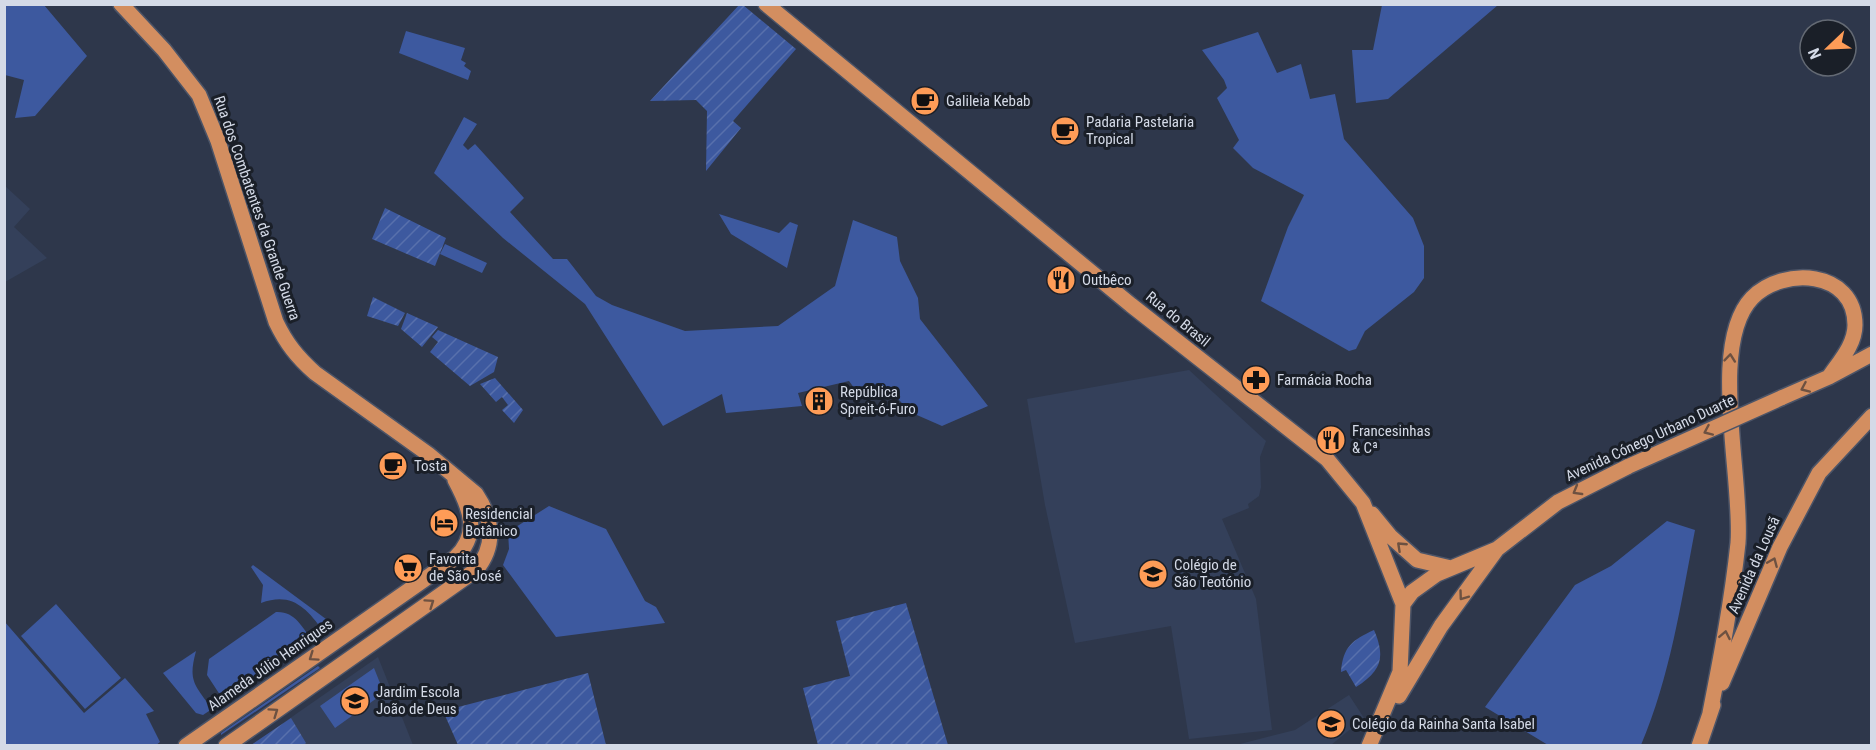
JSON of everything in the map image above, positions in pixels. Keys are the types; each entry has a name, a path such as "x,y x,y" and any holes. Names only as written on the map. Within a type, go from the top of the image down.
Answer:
{"main road":[{"name":"Rua dos Combatentes da Grande Guerra","path":"121,4 164,50 200,95 218,141 276,322 285,341 298,358 315,372 448,470"},
{"name":"Rua do Brasil","path":"766,4 1122,297 1327,459 1363,503 1403,604 1400,672 1372,739"},
{"path":"1710,713 1731,603 1738,540 1737,478 1728,371 1732,337 1739,317 1751,299 1766,287 1804,277 1819,279 1836,286 1846,296 1852,309 1855,326 1848,349 1829,377"},
{"name":"Avenida Cónego Urbano Duarte","path":"1403,604 1420,584 1451,567 1497,549 1558,502 1629,466 1829,377 1872,354"},
{"name":"Avenida da Lousã","path":"1699,746 1710,713 1780,547 1819,473 1872,416"},
{"path":"226,746 476,570 488,550 490,531 482,502 448,470"},
{"name":"Alameda Júlio Henriques","path":"197,742 442,567 466,545 472,528 471,516 466,499 448,470"},
{"path":"1363,503 1390,536 1417,560 1451,567"},
{"path":"1372,739 1441,626 1497,549"},
{"path":"361,624 382,637"}],"shaded area":[{"path":"740,4 796,49 733,121 741,128 706,171 707,111 696,100 650,101"},
{"path":"1382,4 1498,5 1388,99 1356,103 1352,50 1373,50"},
{"path":"4,5 44,5 87,56 35,116 15,118 24,80 5,75"},
{"path":"406,31 465,48 461,60 466,63 464,66 471,71 468,80 399,53"},
{"path":"1258,32 1277,73 1301,64 1310,99 1335,94 1344,139 1413,218 1424,246 1424,278 1414,292 1365,331 1356,349 1349,351 1261,301 1288,227 1304,195 1253,168 1233,148 1239,140 1217,98 1227,88 1224,80 1202,50"},
{"path":"464,117 477,124 463,145 468,150 475,144 524,198 510,212 553,259 567,259 596,296 612,305 685,331 778,326 835,286 853,220 897,237 900,261 918,298 920,319 988,406 942,426 910,412 890,390 857,392 849,381 798,393 802,406 726,413 722,394 663,426 585,304 503,238 434,173"},
{"path":"4,185 30,209 14,227 47,258 5,282"},
{"path":"385,208 446,238 435,266 372,239"},
{"path":"719,214 779,233 790,222 798,225 787,268 731,234"},
{"path":"445,244 487,263 482,273 440,254"},
{"path":"373,297 405,313 398,326 367,316"},
{"path":"407,313 438,327 422,347 401,329"},
{"path":"438,330 498,357 494,372 470,386 430,352 438,342 432,337"},
{"name":"Colégio de São Teotónio","path":"1189,370 1266,441 1260,457 1259,496 1248,504 1249,508 1222,519 1256,599 1272,730 1189,739 1171,626 1075,643 1045,505 1027,399"},
{"path":"495,378 523,410 514,423 502,410 508,405 502,397 496,402 480,384"},
{"path":"549,506 606,529 645,601 656,607 665,623 556,637 503,565 509,549 508,532"},
{"path":"1667,521 1695,530 1667,666 1641,745 1548,745 1485,707 1575,585 1611,566"},
{"path":"253,565 330,622 330,626 323,631 304,609 289,601 281,599 261,603 263,585 251,567"},
{"path":"906,603 948,745 818,745 803,688 850,676 836,621"},
{"path":"56,604 121,678 85,709 21,636"},
{"path":"276,612 283,612 293,617 312,640 224,701 207,675 209,659"},
{"path":"4,621 84,713 125,678 154,711 146,714 160,742 155,746 5,745"},
{"path":"1374,630 1380,648 1379,663 1371,675 1356,687 1346,670 1341,672 1344,656 1354,641"},
{"path":"196,651 193,669 194,682 212,709 203,715 196,713 163,673"},
{"name":"Jardim Escola João de Deus","path":"378,657 413,745 250,746"},
{"path":"318,666 320,668 221,735 221,733"},
{"path":"374,668 384,693 335,728 320,706"},
{"path":"588,673 606,745 458,745 443,711"},
{"name":"Colégio da Rainha Santa Isabel","path":"1349,695 1364,718 1331,745 1175,745 1240,744 1295,730"},
{"path":"291,718 306,743 302,746 251,745"}],"place":[{"name":"Galileia Kebab","path":"925,101"},
{"name":"Padaria Pastelaria Tropical","path":"1065,131"},
{"name":"Outbêco","path":"1061,280"},
{"name":"Farmácia Rocha","path":"1256,380"},
{"name":"República Spreit-ó-Furo","path":"819,401"},
{"name":"Francesinhas & Cª","path":"1331,440"},
{"name":"Tosta","path":"393,466"},
{"name":"Residencial Botânico","path":"444,523"},
{"name":"Favorita de São José","path":"408,568"},
{"name":"Colégio de São Teotónio","path":"1153,574"},
{"name":"Jardim Escola João de Deus","path":"355,701"},
{"name":"Colégio da Rainha Santa Isabel","path":"1331,724"}]}
